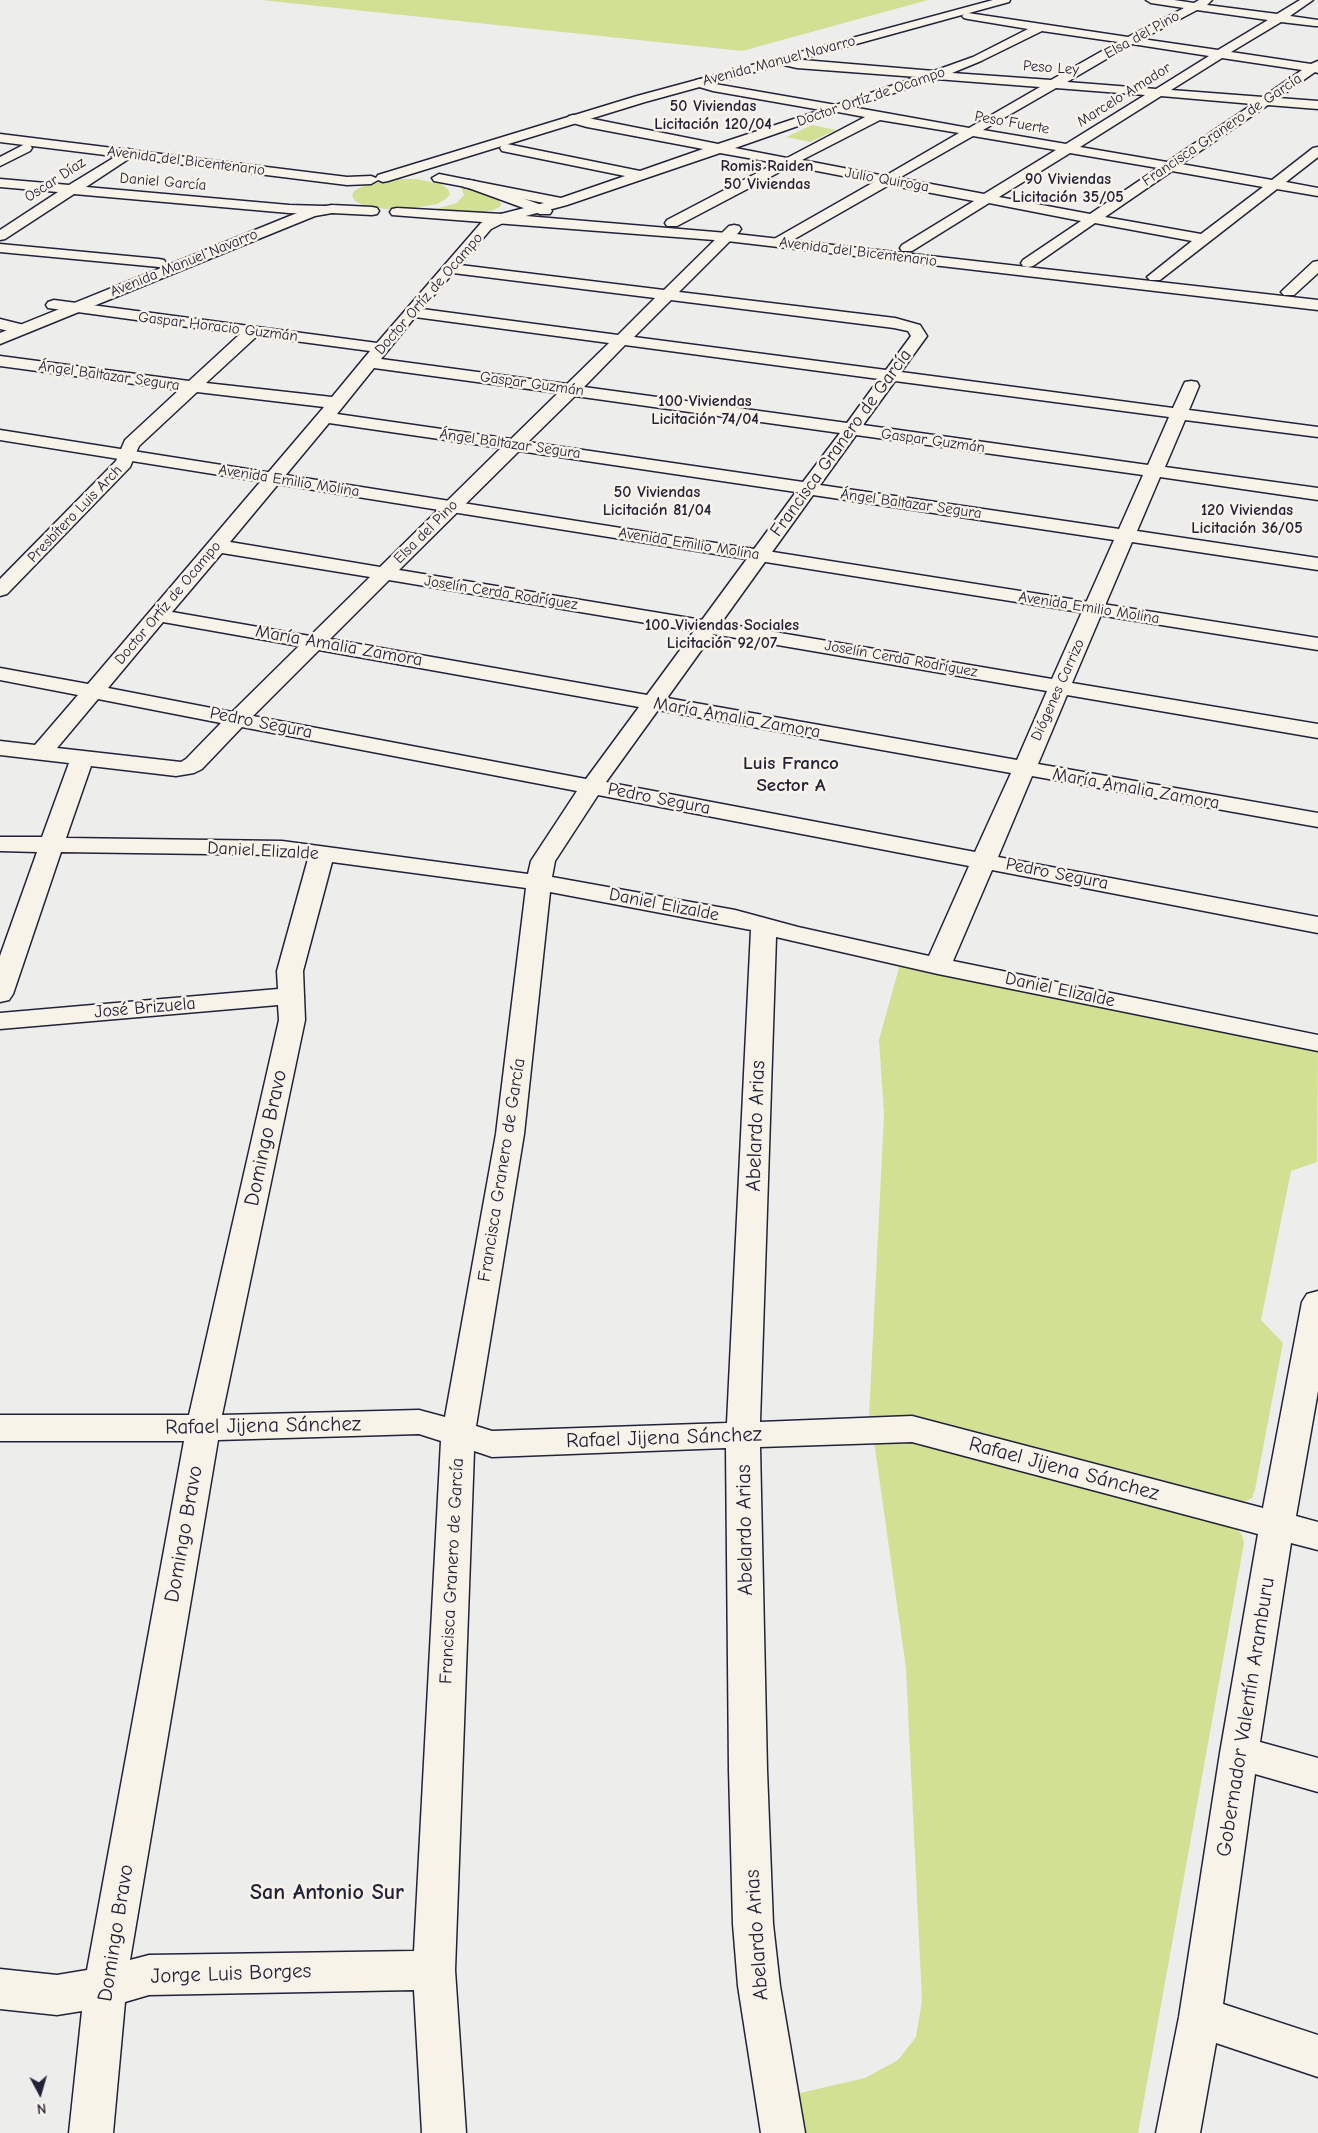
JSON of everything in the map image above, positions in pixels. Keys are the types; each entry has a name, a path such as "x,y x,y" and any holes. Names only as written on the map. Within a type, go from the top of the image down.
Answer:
{"street":[{"path":"1151,0 1315,23"},
{"name":"Elsa del Pino","path":"785,239 1130,41 1207,0"},
{"name":"Marcelo Amador","path":"907,248 1308,0"},
{"name":"Avenida Manuel Navarro","path":"437,178 432,172 439,168 587,123 968,16 1010,1"},
{"name":"Avenida Manuel Navarro","path":"2,329 54,305 289,209 377,179 700,82 1010,1"},
{"path":"968,16 1316,68"},
{"name":"Doctor Ortíz de Ocampo","path":"41,753 274,479 411,312 486,226 502,218 562,202 935,76 977,59 1040,27"},
{"name":"Peso Ley","path":"783,61 797,64 935,76 1208,96 1260,104"},
{"name":"Francisca Granero de García","path":"1028,263 1260,104 1316,68"},
{"name":"Peso Fuerte","path":"700,82 713,87 1318,192"},
{"path":"1260,104 1318,105"},
{"path":"1260,104 1318,116"},
{"path":"672,223 877,116"},
{"name":"Julio Quiroga","path":"573,119 720,149 1202,239"},
{"name":"Avenida del Bicentenario","path":"0,138 331,186 332,195"},
{"name":"Avenida del Bicentenario","path":"0,145 123,156 337,180 437,178 469,184 537,210 576,216 672,223 730,233"},
{"path":"0,162 24,148"},
{"path":"507,148 641,175"},
{"path":"1155,277 1318,151"},
{"name":"Oscar Díaz","path":"0,236 123,156"},
{"path":"397,212 435,208 456,197 452,186 437,178"},
{"name":"Daniel García","path":"0,183 289,209"},
{"path":"469,184 562,202"},
{"path":"332,195 372,211"},
{"name":"Avenida Manuel Navarro","path":"332,195 372,211 397,212"},
{"name":"Avenida Manuel Navarro","path":"2,329 22,329 74,308 300,216 332,195"},
{"path":"502,218 510,208 503,197"},
{"name":"Avenida del Bicentenario","path":"397,212 730,233 1318,305"},
{"name":"Elsa del Pino","path":"82,758 176,769 186,768 194,764 451,506 665,294 730,233"},
{"name":"Avenida del Bicentenario","path":"785,239 907,248 1318,296"},
{"path":"0,248 159,263"},
{"path":"1289,292 1318,265"},
{"path":"450,268 665,294"},
{"name":"Francisca Granero de García","path":"444,2133 434,1970 458,1435 510,1134 538,883 543,861 592,786 919,336 914,328 895,323 665,294"},
{"name":"Gaspar Horacio Guzmán","path":"54,305 382,348"},
{"path":"411,312 1318,432"},
{"name":"Presbítero Luis Arch","path":"0,590 124,463 131,444 252,332"},
{"name":"Ángel Baltazar Segura","path":"0,361 192,387 337,403"},
{"name":"Gaspar Guzmán","path":"370,362 1318,494"},
{"name":"Diógenes Carrizo","path":"938,966 1191,386"},
{"name":"Ángel Baltazar Segura","path":"325,417 1318,564"},
{"name":"Avenida Emilio Molina","path":"0,436 1318,644"},
{"name":"Joselín Cerda Rodríguez","path":"217,546 1318,730"},
{"name":"María Amalia Zamora","path":"157,615 1024,770 1318,820"},
{"name":"Pedro Segura","path":"0,674 1318,925"},
{"path":"0,748 82,758 50,845 0,994"},
{"name":"Daniel Elizalde","path":"0,844 282,848 577,888 735,918 794,934 938,966 1318,1043"},
{"name":"Domingo Bravo","path":"91,2133 105,1987 203,1428 292,1020 290,970 322,853"},
{"name":"Abelardo Arias","path":"764,926 743,1435 748,1770 753,1924 759,1986 783,2133"},
{"name":"José Brizuela","path":"0,1021 290,996"},
{"name":"Gobernador Valentín Aramburu","path":"1178,2133 1200,2017 1239,1753 1277,1526 1314,1345 1318,1302"},
{"name":"Rafael Jijena Sánchez","path":"0,1428 203,1428 419,1422 492,1444 912,1429 1318,1536"},
{"path":"1239,1753 1318,1775"},
{"name":"Jorge Luis Borges","path":"0,1989 57,1995 105,1987 148,1974 434,1970"},
{"path":"1200,2017 1318,2056"}],"green space":[{"path":"261,0 928,0 742,51"},
{"path":"812,125 836,130 810,142 786,137"},
{"path":"416,179 441,184 448,189 450,194 446,199 437,204 392,210 363,205 355,201 352,196 354,191 372,183"},
{"path":"460,185 498,199 501,206 494,210 476,213 425,212 457,203 464,195"},
{"path":"900,964 1318,1051 1317,1162 1291,1171 1261,1320 1283,1343 1252,1498 1244,1502 1232,1502 910,1416 869,1417 884,1114 879,1040"},
{"path":"912,1440 1235,1527 1242,1535 1244,1543 1138,2133 802,2133 796,2094 865,2078 898,2060 916,2037 922,2001 906,1668 874,1441"}],"district":[{"name":"50 Viviendas Licitación 120/04","path":"713,115"},
{"name":"Romis Raiden 50 Viviendas","path":"767,175"},
{"name":"90 Viviendas Licitación 35/05","path":"1068,188"},
{"name":"100 Viviendas Licitación 74/04","path":"705,410"},
{"name":"50 Viviendas Licitación 81/04","path":"657,501"},
{"name":"120 Viviendas Licitación 36/05","path":"1247,519"},
{"name":"100 Viviendas Sociales Licitación 92/07","path":"722,634"},
{"name":"Luis Franco Sector A","path":"791,775"},
{"name":"San Antonio Sur","path":"327,1893"}]}
